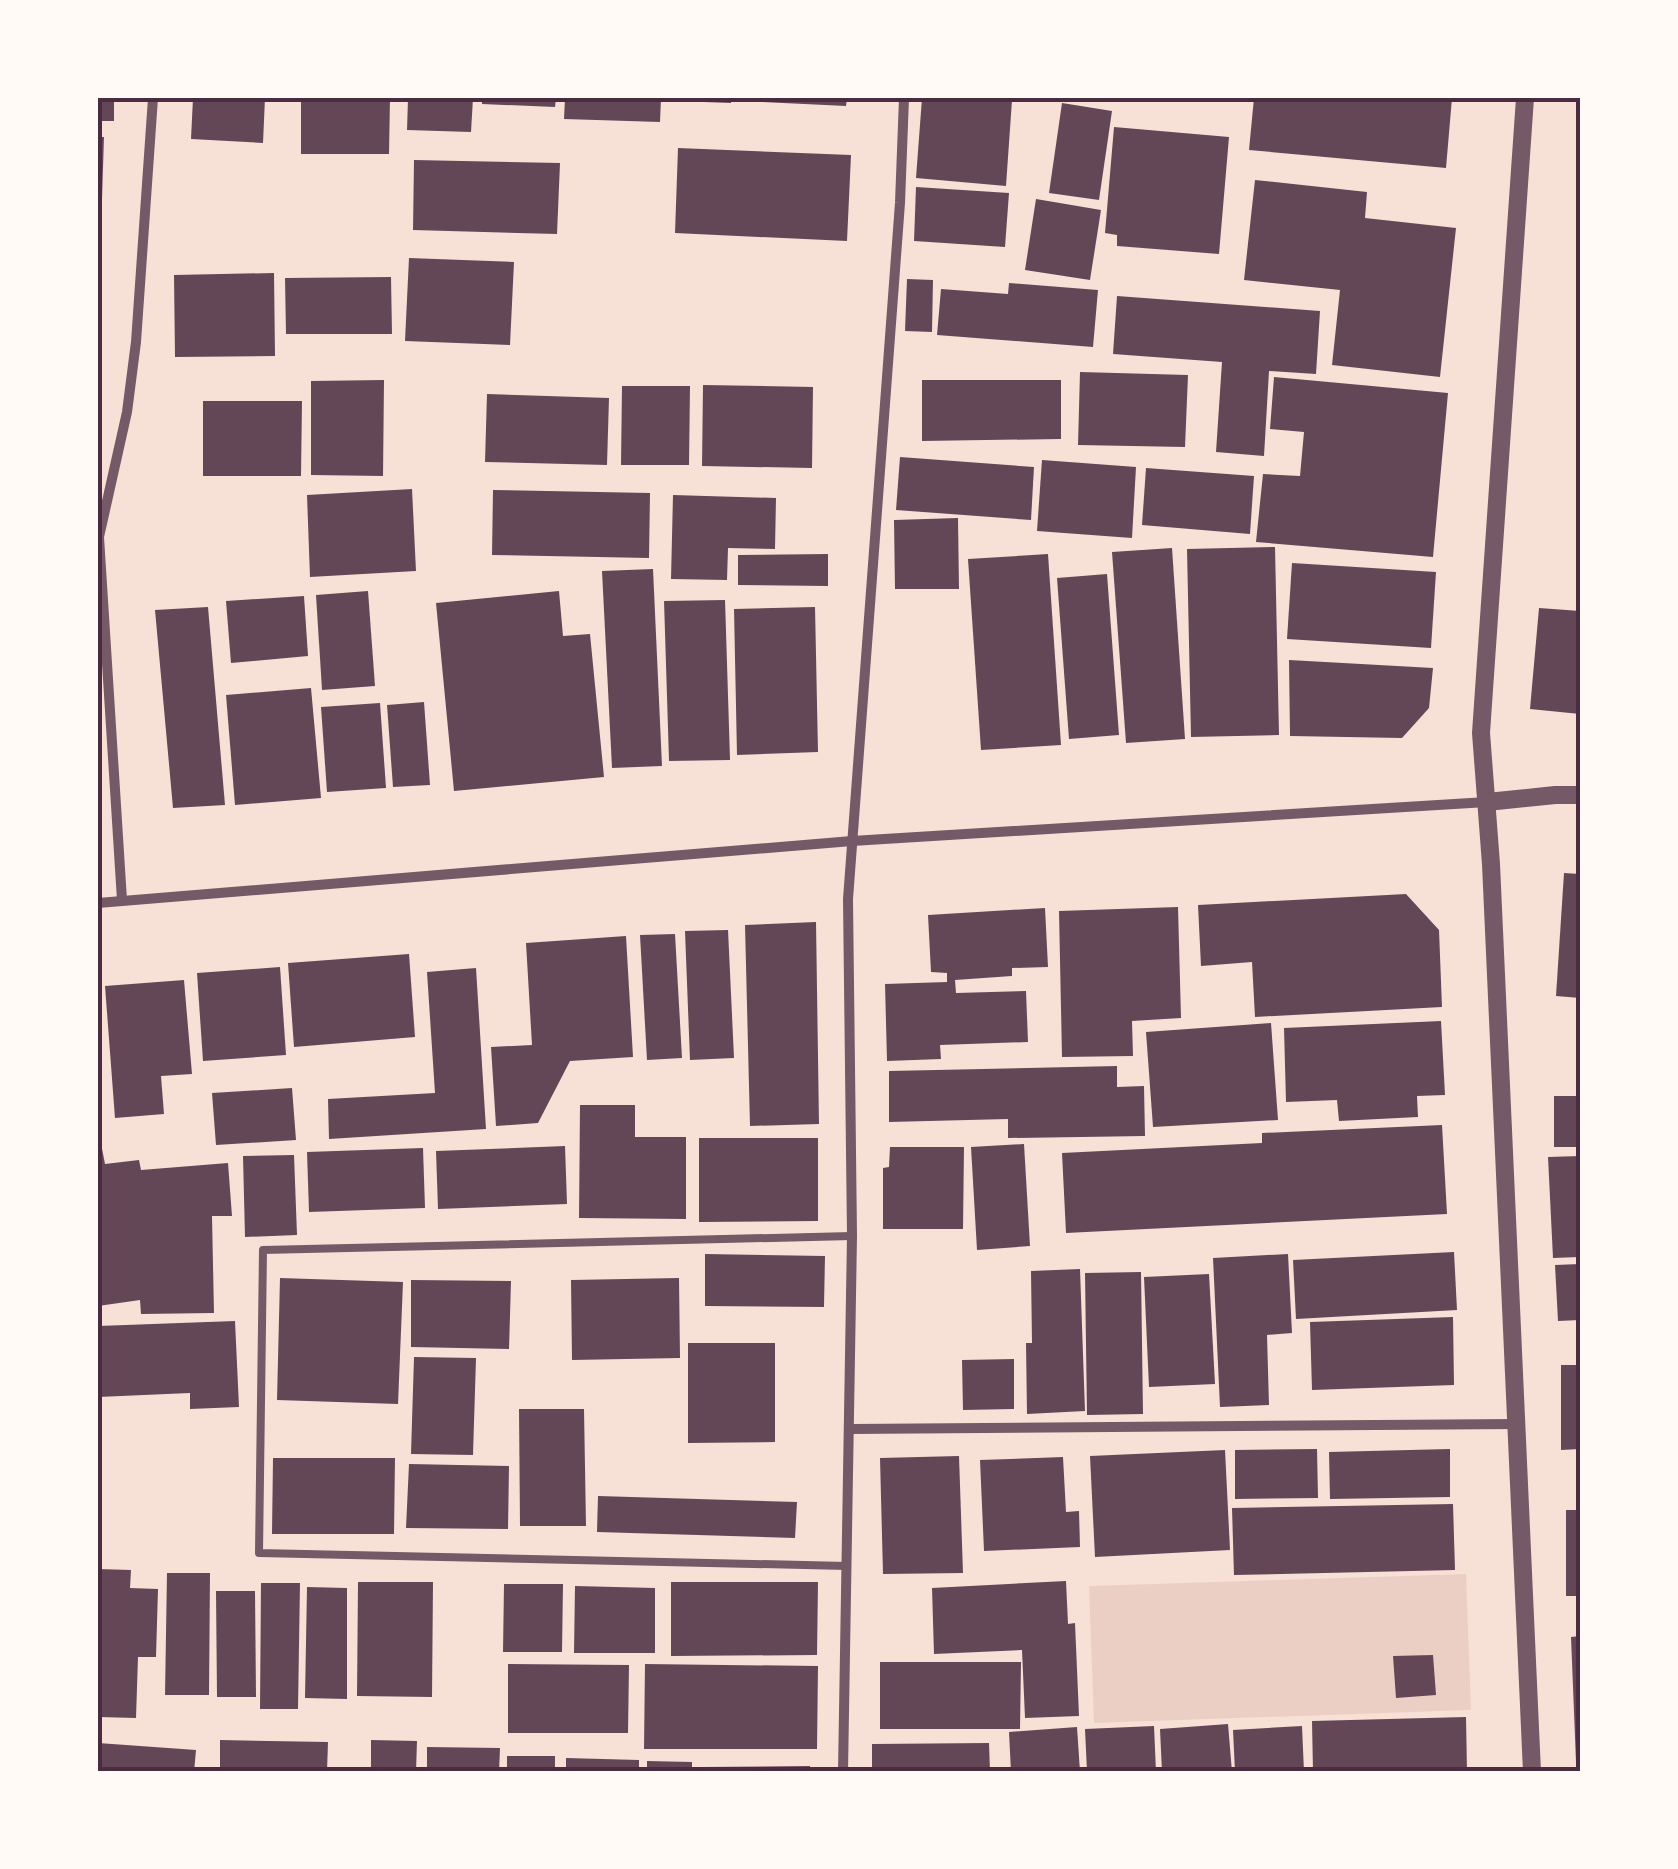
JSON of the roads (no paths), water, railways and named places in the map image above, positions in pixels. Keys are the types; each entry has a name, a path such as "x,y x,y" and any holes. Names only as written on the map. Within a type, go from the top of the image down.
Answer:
{"street":[{"path":"122,900 99,537 127,412 136,342 153,98"},
{"path":"843,1772 852,1236 848,900 900,203 904,98"},
{"path":"1525,98 1481,734 1532,1772"},
{"path":"98,903 852,841 1580,795"},
{"path":"850,1429 1517,1424"}],"lane":[{"path":"847,1566 259,1553 263,1250 852,1236"}]}
